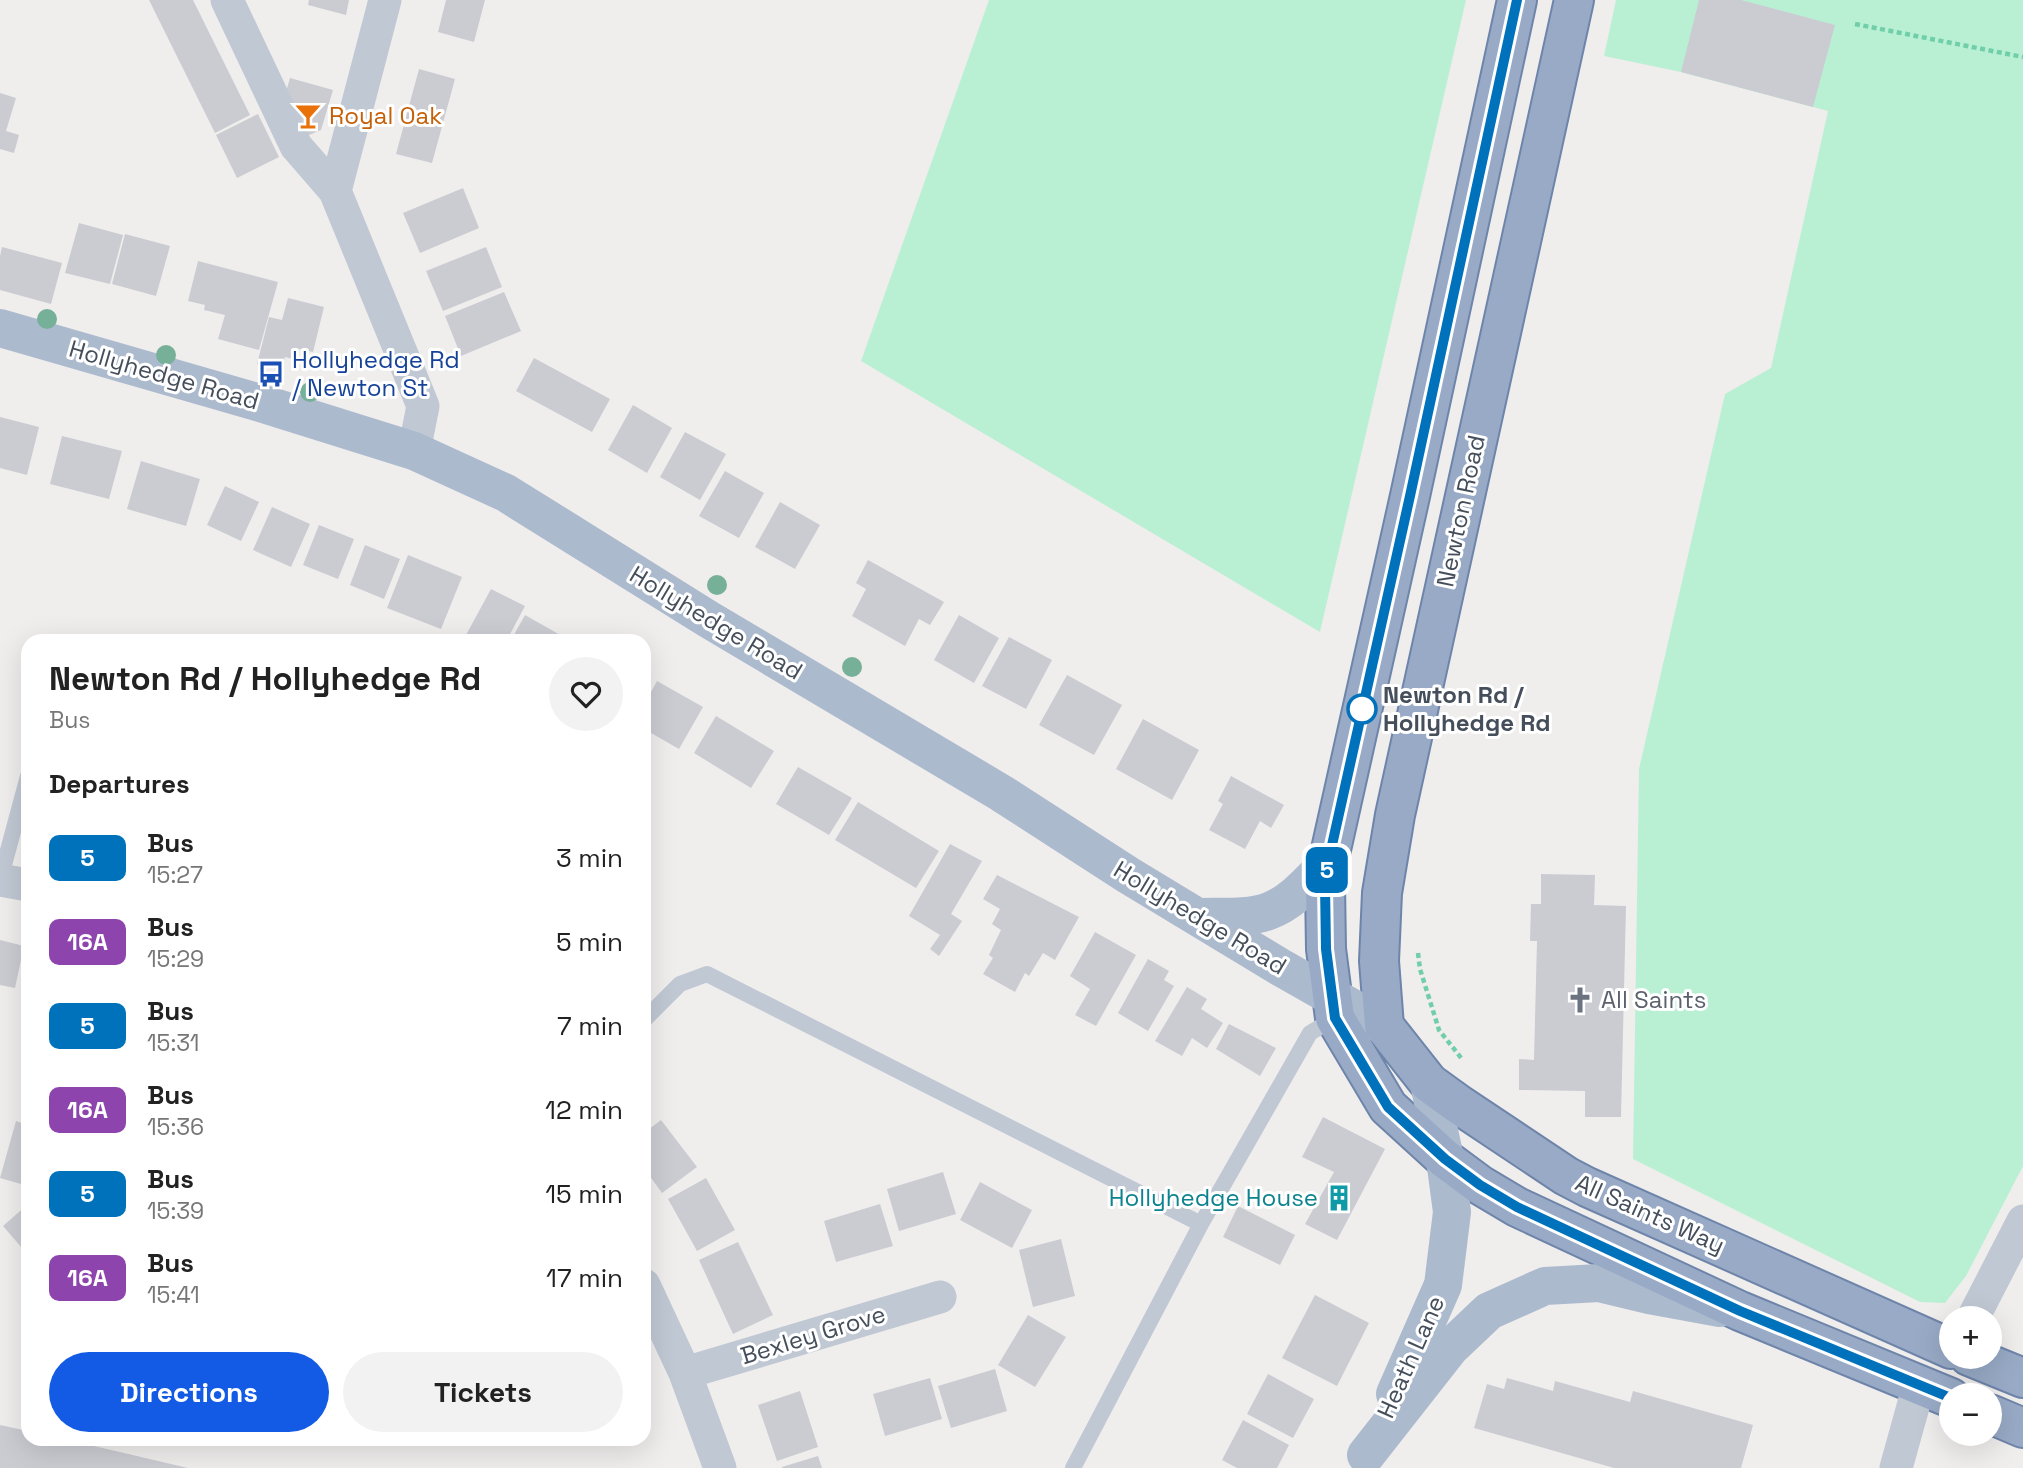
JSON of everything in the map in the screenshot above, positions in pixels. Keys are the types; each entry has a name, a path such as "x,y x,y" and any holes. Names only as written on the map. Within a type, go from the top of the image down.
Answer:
{"highway":[{"path":"1333,1006 1326,949 1325,885 1328,863 1517,0"},
{"name":"Newton Road","path":"1384,1026 1379,961 1382,893 1395,815 1574,0"},
{"name":"All Saints Way","path":"1333,1006 1388,1107 1445,1159 1480,1185 1517,1207 1740,1311 1935,1392"},
{"name":"All Saints Way","path":"1384,1026 1429,1083 1566,1176 1939,1344"},
{"path":"2001,1369 2023,1378"},
{"path":"2002,1419 2023,1428"}],"main road":[{"name":"Hollyhedge Road","path":"5,331 267,405 414,452 506,494 708,619 1001,793 1128,875 1280,967 1333,1006 1384,1026"},
{"path":"1198,917 1250,915 1268,911 1294,896 1328,863"},
{"name":"Heath Lane","path":"1363,1462 1443,1285 1452,1212 1445,1159 1429,1083"},
{"path":"1363,1462 1450,1348 1489,1311 1545,1286 1599,1283 1740,1311"}],"street":[{"path":"227,0 296,146 335,191 423,407 414,452"},
{"path":"335,191 385,0"},
{"path":"0,880 21,884"},
{"path":"1979,1306 2023,1220"},
{"name":"Bexley Grove","path":"685,1373 940,1297"},
{"path":"651,1300 685,1373 720,1468"},
{"path":"1896,1468 1935,1392"}],"lane":[{"path":"0,880 21,802"},
{"path":"651,1013 680,984 707,974 1201,1224"},
{"path":"1073,1468 1201,1224 1310,1033 1333,1006"}],"path":[{"path":"1856,24 2023,57"},
{"path":"1418,945 1420,970 1439,1030 1468,1066"}],"green space":[{"path":"989,0 1466,0 1320,632 861,361"},
{"name":"All Saints","path":"1616,0 2023,0 2023,1166 1966,1276 1945,1303 1920,1302 1633,1159 1639,769 1725,394 1771,368 1828,111 1681,72 1604,56"}],"building":[{"path":"149,0 193,0 250,115 215,133"},
{"path":"309,0 349,0 346,15 308,5"},
{"path":"446,0 485,0 474,42 438,32"},
{"path":"1699,0 1741,0 1835,25 1813,107 1681,72"},
{"path":"419,69 455,79 432,163 396,154"},
{"name":"Royal Oak","path":"290,78 333,90 321,130 302,138 283,102"},
{"path":"0,93 16,98 6,131 19,135 14,153 0,149"},
{"path":"258,114 279,157 237,178 216,135"},
{"path":"463,188 479,228 420,253 403,213"},
{"path":"79,223 123,235 110,284 65,273"},
{"path":"125,234 170,246 156,296 112,284"},
{"path":"2,247 62,263 51,304 0,290"},
{"path":"486,247 502,287 443,311 426,271"},
{"path":"198,261 278,282 259,350 218,339 225,315 204,310 205,305 188,301"},
{"path":"504,292 521,331 461,356 445,316"},
{"path":"288,298 324,307 313,352 299,349 296,360 285,357 282,370 257,364 269,317 282,320"},
{"path":"534,358 610,399 592,432 516,391"},
{"path":"633,405 672,428 647,473 608,450"},
{"path":"0,417 39,427 27,475 0,468"},
{"path":"685,432 726,454 700,500 660,477"},
{"path":"62,436 122,451 109,499 50,484"},
{"path":"141,461 200,479 186,526 127,509"},
{"path":"725,471 764,493 739,538 699,516"},
{"path":"225,486 259,502 241,541 207,525"},
{"path":"780,502 820,525 795,569 755,547"},
{"path":"272,507 310,524 291,567 253,550"},
{"path":"319,525 354,539 338,579 303,565"},
{"path":"365,545 400,559 384,599 350,585"},
{"path":"408,555 462,577 441,629 387,608"},
{"path":"868,560 944,602 930,625 919,619 905,646 852,616 866,589 856,583"},
{"path":"491,589 525,606 510,634 467,634"},
{"path":"525,615 558,634 514,634"},
{"path":"959,615 999,638 974,683 934,660"},
{"path":"1009,637 1052,660 1026,709 982,686"},
{"path":"1067,675 1122,705 1094,755 1039,725"},
{"path":"657,681 703,707 679,749 651,733 651,692"},
{"path":"716,716 774,751 751,788 694,753"},
{"path":"1143,719 1199,750 1172,800 1116,769"},
{"path":"798,767 852,798 829,835 776,804"},
{"path":"1231,776 1284,805 1271,828 1260,821 1245,849 1209,830 1223,804 1218,801"},
{"path":"858,802 939,851 916,888 835,840"},
{"path":"950,844 982,861 951,914 962,921 939,956 930,949 940,935 909,916"},
{"name":"All Saints","path":"1541,874 1595,875 1594,905 1626,906 1621,1117 1585,1117 1585,1091 1519,1090 1519,1059 1534,1060 1537,941 1530,941 1531,904 1541,904"},
{"path":"997,875 1079,917 1055,960 1043,953 1029,976 1025,973 1015,992 983,974 993,958 989,955 1001,930 992,924 1000,909 983,899"},
{"path":"1095,932 1136,955 1096,1026 1075,1015 1090,989 1070,976"},
{"path":"0,940 21,945 21,960 15,988 0,985"},
{"path":"1148,959 1169,971 1164,980 1174,986 1148,1031 1118,1013"},
{"path":"1187,987 1207,999 1201,1009 1223,1023 1207,1048 1192,1038 1182,1056 1155,1041"},
{"path":"1229,1024 1276,1048 1260,1076 1216,1049"},
{"name":"Hollyhedge House","path":"1323,1117 1385,1149 1337,1240 1305,1224 1334,1172 1302,1157"},
{"path":"661,1120 697,1167 662,1193 651,1178 651,1128"},
{"path":"16,1121 21,1123 21,1184 0,1178"},
{"path":"943,1172 956,1214 899,1231 887,1189"},
{"path":"706,1178 735,1230 697,1251 668,1199"},
{"path":"980,1182 1032,1210 1012,1248 960,1220"},
{"path":"880,1204 893,1246 836,1262 824,1221"},
{"name":"Hollyhedge House","path":"1238,1206 1295,1235 1280,1265 1223,1237"},
{"path":"21,1210 21,1247 3,1226"},
{"path":"1061,1239 1075,1296 1033,1307 1019,1250"},
{"path":"738,1242 773,1315 733,1334 699,1260"},
{"path":"1315,1295 1369,1323 1337,1386 1282,1358"},
{"path":"1028,1315 1066,1337 1035,1387 998,1365"},
{"path":"995,1369 1007,1411 951,1428 938,1386"},
{"path":"1268,1374 1314,1399 1293,1438 1247,1414"},
{"path":"930,1378 942,1419 885,1436 873,1394"},
{"path":"1507,1378 1553,1391 1555,1381 1630,1402 1633,1391 1753,1425 1741,1468 1614,1468 1474,1428 1487,1384 1504,1389"},
{"path":"800,1391 818,1447 777,1461 758,1405"},
{"path":"1243,1420 1289,1445 1277,1468 1237,1468 1222,1460"},
{"path":"0,1425 21,1430 21,1446 94,1446 188,1468 0,1468"},
{"path":"818,1456 822,1468 782,1468 782,1467"}],"bus line":[{"name":"5","path":"1517,0 1328,863 1325,885 1326,949 1335,1018 1388,1107 1445,1159 1480,1185 1517,1207 1740,1311 1939,1393"}],"place":[{"name":"Royal Oak","path":"308,116"},
{"name":"Hollyhedge Rd / Newton St","path":"271,374"},
{"name":"Newton Rd / Hollyhedge Rd","path":"1362,709"},
{"name":"All Saints","path":"1580,1000"},
{"name":"Hollyhedge House","path":"1339,1198"}]}
